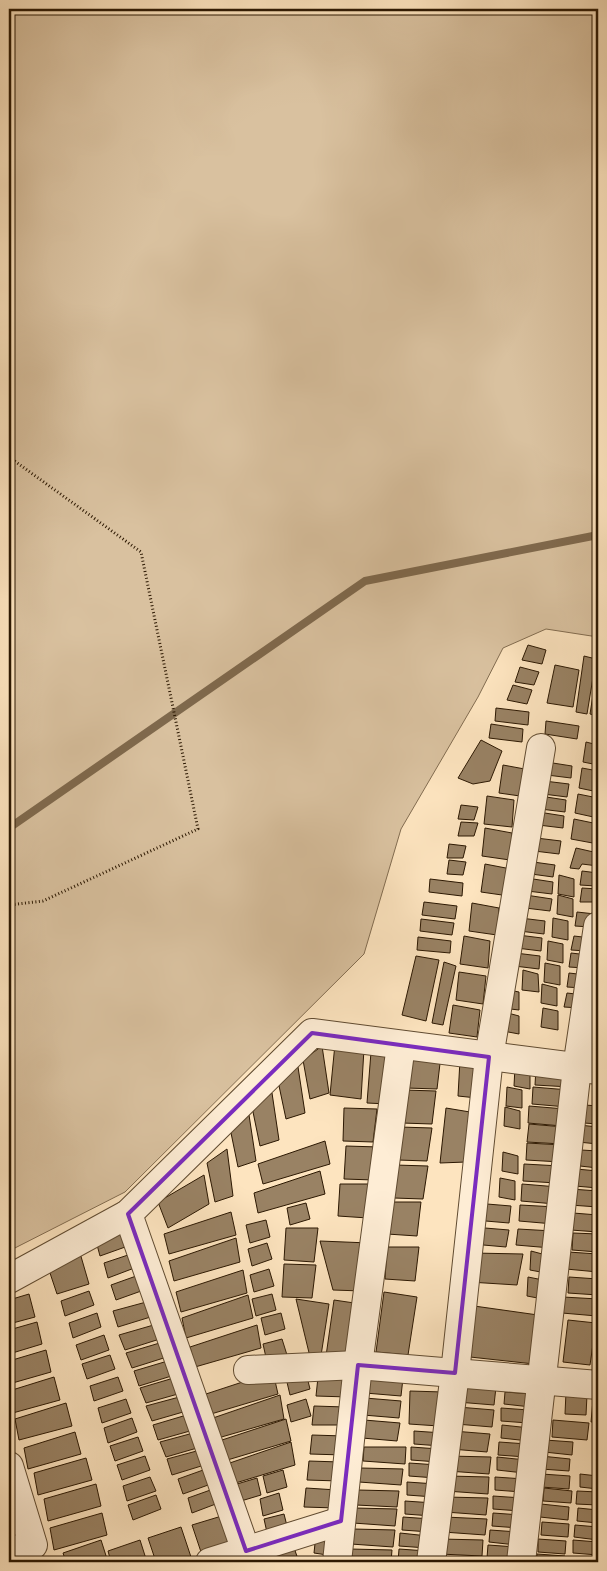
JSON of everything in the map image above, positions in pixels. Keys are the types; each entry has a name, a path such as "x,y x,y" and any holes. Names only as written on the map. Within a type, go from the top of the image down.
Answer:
{"street":[{"path":"431,1562 455,1373 489,1057 541,748"},
{"path":"521,1562 542,1380 588,1069 598,926"},
{"path":"9,1279 128,1214 312,1034 588,1069"},
{"path":"337,1562 358,1365 401,1045"},
{"path":"128,1214 246,1551"},
{"path":"248,1370 358,1365 598,1385"},
{"path":"9,1466 30,1553"},
{"path":"210,1562 341,1521"}],"path":[{"path":"9,457 141,552 198,829 43,902 9,905"}],"highlighted area":[{"path":"312,1033 489,1057 455,1373 358,1365 341,1521 246,1551 128,1214"}],"shaded area":[{"path":"9,9 598,9 598,637 546,629 503,648 478,697 401,829 364,954 125,1192 9,1251"}],"building":[{"path":"528,645 546,650 542,664 522,660"},
{"path":"584,656 596,659 587,714 576,712"},
{"path":"598,663 598,716 590,714"},
{"path":"555,665 579,670 573,707 547,703"},
{"path":"520,667 539,672 534,685 515,682"},
{"path":"513,685 532,690 527,704 507,700"},
{"path":"496,708 529,712 528,725 495,721"},
{"path":"546,721 579,726 577,739 545,734"},
{"path":"491,724 523,729 522,742 489,738"},
{"path":"481,740 502,751 490,781 473,784 458,778"},
{"path":"586,742 598,745 598,765 583,762"},
{"path":"540,761 572,766 571,778 539,774"},
{"path":"503,765 530,770 527,797 499,793"},
{"path":"582,768 598,771 598,792 579,788"},
{"path":"536,780 569,784 567,797 535,793"},
{"path":"578,794 598,798 598,818 575,813"},
{"path":"533,795 566,800 565,812 532,808"},
{"path":"487,796 514,800 512,827 484,824"},
{"path":"461,805 478,807 474,820 458,819"},
{"path":"532,811 564,816 563,828 530,824"},
{"path":"574,819 598,824 598,844 571,839"},
{"path":"461,822 478,823 474,836 458,836"},
{"path":"485,828 512,833 510,860 482,856"},
{"path":"528,837 561,841 559,854 526,850"},
{"path":"449,844 466,846 463,858 447,858"},
{"path":"576,848 598,853 598,866 582,864 579,869 570,868"},
{"path":"449,860 466,862 463,875 447,874"},
{"path":"526,861 555,865 553,877 524,873"},
{"path":"485,864 511,869 509,896 481,892"},
{"path":"582,871 598,873 596,886 580,885"},
{"path":"559,875 574,879 574,897 558,894"},
{"path":"520,877 553,882 552,894 519,890"},
{"path":"430,879 463,883 462,896 429,892"},
{"path":"582,888 598,889 596,902 580,902"},
{"path":"519,894 552,899 550,911 517,907"},
{"path":"558,895 573,899 573,917 557,914"},
{"path":"424,902 457,906 455,919 422,915"},
{"path":"472,903 499,908 497,935 469,931"},
{"path":"577,912 595,914 591,927 575,926"},
{"path":"512,917 545,921 544,934 511,930"},
{"path":"553,918 568,921 568,940 552,937"},
{"path":"421,919 454,923 452,935 420,931"},
{"path":"510,934 542,938 541,951 508,947"},
{"path":"464,936 490,941 488,968 460,964"},
{"path":"574,936 591,938 587,951 571,950"},
{"path":"418,937 451,941 450,953 417,950"},
{"path":"548,941 563,944 563,963 547,960"},
{"path":"507,952 540,956 539,969 506,965"},
{"path":"571,953 588,955 585,968 569,967"},
{"path":"416,956 439,960 426,1021 402,1015"},
{"path":"444,962 456,966 443,1025 432,1023"},
{"path":"545,963 560,966 560,985 544,982"},
{"path":"523,970 538,974 539,992 522,990"},
{"path":"459,972 486,976 483,1004 456,1000"},
{"path":"569,973 586,975 583,988 567,987"},
{"path":"542,984 557,988 557,1006 541,1003"},
{"path":"504,989 519,992 519,1010 502,1008"},
{"path":"567,993 584,995 580,1008 564,1007"},
{"path":"453,1005 480,1010 477,1037 449,1033"},
{"path":"543,1008 558,1011 558,1030 541,1027"},
{"path":"504,1012 519,1016 519,1034 503,1031"},
{"path":"335,1044 364,1049 361,1099 330,1095"},
{"path":"322,1046 329,1093 310,1099 303,1060"},
{"path":"371,1052 394,1057 388,1104 367,1103"},
{"path":"409,1055 441,1055 437,1089 407,1088"},
{"path":"460,1060 480,1063 477,1098 458,1096"},
{"path":"298,1067 305,1113 286,1119 278,1081"},
{"path":"515,1067 530,1071 530,1089 514,1086"},
{"path":"536,1068 572,1071 570,1087 535,1085"},
{"path":"507,1087 522,1090 522,1108 506,1106"},
{"path":"533,1087 569,1090 567,1107 532,1104"},
{"path":"404,1090 436,1091 432,1124 402,1123"},
{"path":"272,1093 279,1140 260,1146 252,1107"},
{"path":"585,1105 598,1106 598,1124 584,1123"},
{"path":"529,1106 565,1109 562,1126 528,1123"},
{"path":"505,1107 520,1111 520,1129 504,1126"},
{"path":"344,1108 377,1109 373,1142 343,1141"},
{"path":"446,1108 476,1113 466,1162 440,1163"},
{"path":"249,1115 256,1161 238,1167 230,1128"},
{"path":"529,1124 564,1127 562,1144 527,1142"},
{"path":"579,1125 598,1127 598,1144 578,1142"},
{"path":"399,1127 432,1128 427,1161 398,1160"},
{"path":"325,1141 330,1164 263,1184 258,1164"},
{"path":"527,1143 563,1145 561,1162 526,1160"},
{"path":"346,1146 379,1147 374,1180 344,1179"},
{"path":"227,1149 233,1196 215,1202 207,1163"},
{"path":"581,1150 598,1151 598,1168 580,1166"},
{"path":"503,1152 518,1156 518,1174 502,1171"},
{"path":"524,1164 560,1166 557,1183 523,1181"},
{"path":"395,1165 428,1166 423,1199 394,1198"},
{"path":"576,1169 598,1171 598,1188 575,1186"},
{"path":"320,1171 325,1194 258,1213 254,1193"},
{"path":"204,1175 209,1204 168,1228 158,1202"},
{"path":"500,1178 515,1181 515,1200 499,1197"},
{"path":"340,1184 373,1184 368,1218 338,1216"},
{"path":"522,1184 558,1187 555,1204 521,1201"},
{"path":"571,1189 598,1191 598,1207 570,1205"},
{"path":"388,1202 421,1202 417,1236 387,1234"},
{"path":"306,1203 310,1219 290,1225 287,1208"},
{"path":"475,1203 511,1206 509,1223 474,1220"},
{"path":"520,1205 556,1207 554,1224 519,1221"},
{"path":"231,1212 236,1235 169,1254 164,1234"},
{"path":"573,1213 598,1215 598,1232 571,1230"},
{"path":"266,1220 270,1237 250,1243 246,1225"},
{"path":"473,1227 509,1230 506,1247 472,1244"},
{"path":"286,1228 318,1228 314,1262 284,1260"},
{"path":"518,1229 553,1231 551,1248 516,1245"},
{"path":"123,1232 128,1246 100,1256 96,1241"},
{"path":"573,1233 598,1234 598,1252 572,1250"},
{"path":"236,1238 240,1262 174,1281 169,1261"},
{"path":"320,1241 369,1243 362,1291 333,1290"},
{"path":"267,1243 272,1259 252,1266 248,1249"},
{"path":"387,1247 419,1247 415,1281 385,1279"},
{"path":"531,1251 546,1255 546,1273 530,1270"},
{"path":"568,1252 598,1254 598,1272 566,1269"},
{"path":"80,1253 89,1284 57,1294 47,1264"},
{"path":"472,1253 523,1254 517,1285 469,1282"},
{"path":"131,1254 137,1267 108,1278 104,1263"},
{"path":"284,1264 316,1265 312,1298 282,1297"},
{"path":"269,1269 274,1286 254,1292 250,1275"},
{"path":"243,1270 247,1293 181,1312 176,1292"},
{"path":"139,1275 144,1290 116,1300 111,1285"},
{"path":"528,1277 543,1280 543,1299 527,1296"},
{"path":"569,1277 598,1279 598,1295 568,1293"},
{"path":"89,1291 94,1305 65,1316 61,1301"},
{"path":"384,1292 417,1297 408,1355 376,1352"},
{"path":"29,1294 35,1317 9,1324 9,1300"},
{"path":"272,1294 276,1310 256,1316 252,1299"},
{"path":"248,1295 253,1318 186,1338 182,1318"},
{"path":"563,1297 598,1299 597,1316 562,1313"},
{"path":"296,1299 329,1304 320,1362 311,1361"},
{"path":"334,1300 361,1304 353,1358 326,1356"},
{"path":"150,1301 157,1315 118,1327 113,1311"},
{"path":"467,1305 538,1315 534,1364 461,1356"},
{"path":"97,1313 101,1327 73,1338 69,1323"},
{"path":"281,1313 285,1329 265,1335 261,1318"},
{"path":"568,1320 596,1323 590,1365 563,1362"},
{"path":"37,1322 42,1344 9,1354 9,1330"},
{"path":"157,1324 163,1338 125,1350 119,1335"},
{"path":"257,1325 261,1348 195,1367 190,1347"},
{"path":"104,1335 109,1350 81,1360 76,1345"},
{"path":"282,1339 287,1355 267,1362 263,1344"},
{"path":"163,1342 170,1356 132,1368 126,1353"},
{"path":"46,1350 51,1372 9,1384 9,1361"},
{"path":"110,1355 115,1369 87,1379 82,1364"},
{"path":"171,1360 178,1374 139,1386 134,1371"},
{"path":"273,1372 278,1394 211,1414 206,1394"},
{"path":"306,1373 310,1389 290,1395 286,1378"},
{"path":"367,1375 403,1378 401,1396 365,1393"},
{"path":"54,1377 60,1400 9,1414 9,1391"},
{"path":"118,1377 123,1391 94,1401 90,1386"},
{"path":"177,1377 185,1392 146,1403 140,1388"},
{"path":"318,1377 349,1379 348,1397 316,1396"},
{"path":"459,1384 496,1387 494,1405 457,1402"},
{"path":"410,1391 443,1392 439,1426 409,1424"},
{"path":"505,1392 532,1394 531,1407 504,1404"},
{"path":"566,1392 587,1395 586,1415 565,1414"},
{"path":"280,1395 284,1419 218,1438 213,1418"},
{"path":"183,1396 190,1410 152,1421 146,1406"},
{"path":"365,1398 401,1401 399,1418 363,1415"},
{"path":"126,1399 131,1413 102,1423 98,1408"},
{"path":"306,1399 311,1416 291,1422 287,1405"},
{"path":"593,1400 598,1400 598,1422 591,1422"},
{"path":"66,1403 72,1426 19,1440 15,1419"},
{"path":"314,1406 345,1407 344,1425 312,1425"},
{"path":"458,1407 494,1410 492,1427 456,1424"},
{"path":"501,1408 529,1410 528,1423 501,1421"},
{"path":"190,1414 197,1429 158,1440 153,1425"},
{"path":"132,1418 137,1432 108,1443 104,1428"},
{"path":"286,1419 291,1441 224,1461 219,1441"},
{"path":"364,1420 400,1423 397,1441 362,1438"},
{"path":"553,1420 589,1423 587,1440 552,1437"},
{"path":"502,1425 530,1428 529,1441 501,1438"},
{"path":"414,1431 443,1433 441,1446 414,1444"},
{"path":"453,1431 490,1434 487,1452 451,1449"},
{"path":"75,1432 81,1454 28,1469 24,1448"},
{"path":"197,1432 204,1446 166,1457 160,1442"},
{"path":"312,1435 344,1436 343,1455 310,1454"},
{"path":"138,1437 143,1451 115,1461 110,1446"},
{"path":"545,1440 573,1442 572,1455 544,1452"},
{"path":"291,1442 295,1465 229,1485 224,1465"},
{"path":"499,1442 527,1444 526,1457 498,1455"},
{"path":"364,1447 406,1447 405,1464 363,1461"},
{"path":"411,1447 439,1449 438,1462 411,1460"},
{"path":"204,1449 211,1463 172,1475 167,1459"},
{"path":"145,1456 150,1470 122,1480 117,1465"},
{"path":"449,1456 491,1457 489,1474 448,1471"},
{"path":"541,1456 570,1459 569,1471 541,1469"},
{"path":"497,1457 526,1460 524,1473 497,1470"},
{"path":"86,1458 92,1480 38,1495 34,1473"},
{"path":"309,1461 340,1462 339,1481 307,1480"},
{"path":"409,1463 438,1465 436,1478 409,1476"},
{"path":"361,1468 403,1469 401,1485 359,1482"},
{"path":"206,1469 211,1484 183,1494 178,1479"},
{"path":"283,1470 287,1487 267,1493 263,1476"},
{"path":"542,1474 570,1476 569,1489 541,1487"},
{"path":"580,1474 598,1476 598,1489 580,1487"},
{"path":"448,1476 489,1477 488,1494 446,1491"},
{"path":"150,1477 156,1491 127,1501 123,1486"},
{"path":"495,1477 524,1479 522,1492 495,1490"},
{"path":"257,1478 261,1495 241,1501 237,1484"},
{"path":"407,1482 436,1484 434,1497 407,1495"},
{"path":"96,1484 101,1506 48,1521 44,1499"},
{"path":"216,1488 221,1502 192,1513 188,1498"},
{"path":"306,1488 337,1490 336,1508 304,1507"},
{"path":"544,1488 572,1491 571,1503 543,1501"},
{"path":"358,1490 399,1491 397,1507 356,1505"},
{"path":"577,1491 598,1492 598,1505 576,1504"},
{"path":"279,1493 283,1510 263,1516 260,1499"},
{"path":"156,1495 161,1509 133,1520 128,1505"},
{"path":"493,1496 522,1498 520,1511 493,1509"},
{"path":"446,1497 488,1498 486,1515 445,1512"},
{"path":"405,1501 434,1503 432,1516 405,1514"},
{"path":"541,1504 569,1507 568,1520 540,1517"},
{"path":"355,1508 397,1509 395,1526 353,1523"},
{"path":"578,1508 598,1510 598,1523 577,1521"},
{"path":"102,1513 107,1535 54,1550 50,1528"},
{"path":"493,1513 521,1515 519,1528 492,1526"},
{"path":"284,1514 288,1530 268,1537 264,1519"},
{"path":"225,1515 234,1545 202,1555 192,1525"},
{"path":"403,1517 431,1519 430,1532 402,1530"},
{"path":"445,1517 487,1519 485,1535 443,1532"},
{"path":"542,1522 569,1524 568,1537 541,1535"},
{"path":"575,1525 598,1527 598,1540 574,1537"},
{"path":"181,1527 191,1557 176,1562 156,1562 148,1538"},
{"path":"353,1529 395,1530 393,1547 351,1544"},
{"path":"490,1530 518,1532 516,1545 489,1542"},
{"path":"400,1533 428,1536 427,1548 399,1546"},
{"path":"316,1534 335,1535 334,1556 314,1553"},
{"path":"441,1539 483,1540 482,1556 440,1554"},
{"path":"538,1539 566,1541 565,1554 538,1552"},
{"path":"101,1540 108,1562 66,1562 63,1553"},
{"path":"140,1540 147,1562 111,1562 108,1551"},
{"path":"573,1540 598,1542 598,1555 573,1553"},
{"path":"292,1542 299,1562 263,1562 260,1552"},
{"path":"488,1545 516,1547 515,1560 487,1558"},
{"path":"350,1549 392,1550 391,1562 349,1562"},
{"path":"399,1549 427,1551 425,1562 398,1562"},
{"path":"537,1554 565,1556 564,1562 536,1562"},
{"path":"440,1559 481,1560 481,1562 439,1562"}],"waterway":[{"path":"9,828 365,581 598,535"}]}
